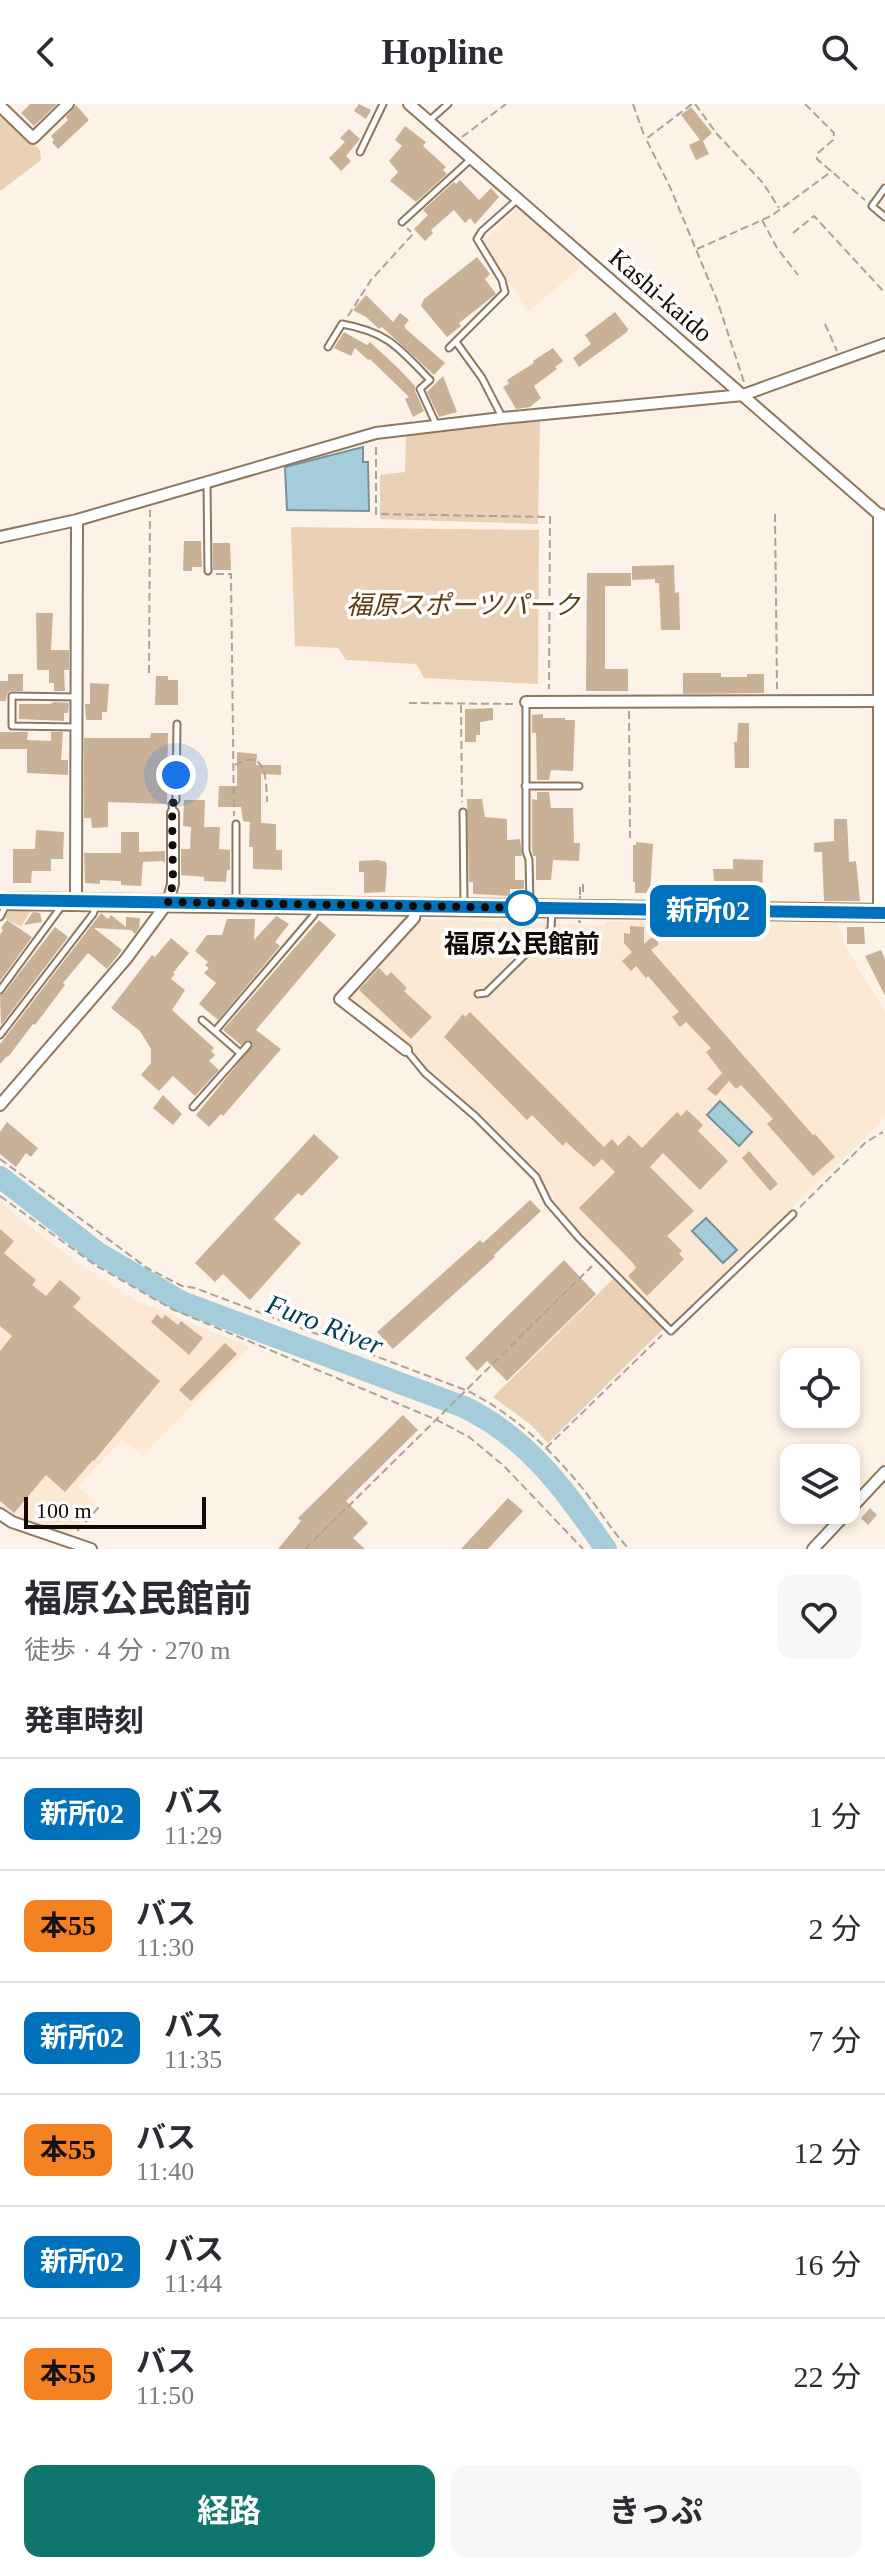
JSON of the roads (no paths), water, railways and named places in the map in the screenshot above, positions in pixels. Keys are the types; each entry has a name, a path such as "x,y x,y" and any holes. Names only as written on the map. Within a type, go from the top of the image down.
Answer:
{"main road":[{"path":"4,900 882,913"}],"street":[{"path":"0,106 33,138 68,104"},
{"name":"Kashi-kaido","path":"409,104 882,517"},
{"path":"0,537 77,520 376,433 436,424 743,395 885,344"},
{"path":"882,517 879,701 882,913"},
{"path":"69,901 76,727 77,520"},
{"path":"526,703 879,701"},
{"path":"0,1105 126,959 168,902 173,884 173,813"},
{"path":"406,1050 340,999 414,918 416,906"},
{"path":"813,1549 885,1472"},
{"path":"0,1514 12,1522 91,1549"}],"lane":[{"path":"360,152 383,104"},
{"path":"429,121 448,104"},
{"path":"402,222 471,158"},
{"path":"885,188 872,206 885,217"},
{"path":"449,348 505,292 502,280 477,239 518,199"},
{"path":"328,347 342,324 367,328 385,336 430,380 420,389 436,424"},
{"path":"456,342 482,378 502,418"},
{"path":"207,482 208,571"},
{"path":"76,697 12,696 12,726 76,727"},
{"path":"526,703 525,786 530,908"},
{"path":"173,813 172,804 176,800 177,724"},
{"path":"525,786 579,786"},
{"path":"463,812 464,907"},
{"path":"236,824 236,903"},
{"path":"0,917 5,911 4,900"},
{"path":"0,990 69,901"},
{"path":"0,1035 93,914 97,901"},
{"path":"215,1031 314,915 317,905"},
{"path":"478,994 486,993 542,940 551,929 552,909"},
{"path":"202,1020 240,1053"},
{"path":"193,1107 248,1045"},
{"path":"406,1050 425,1073 475,1116 536,1177 548,1202 671,1331 793,1214"}],"water":[{"path":"363,447 363,462 368,462 369,511 287,510 285,467"},
{"path":"720,1101 752,1132 739,1146 707,1115"},
{"path":"706,1218 737,1250 723,1263 692,1231"}],"waterway":[{"name":"Furo River","path":"0,1177 98,1253 182,1302 464,1407 487,1420 544,1468 606,1549"}],"place":[{"name":"福原公民館前","path":"522,908"}],"park label":[{"name":"福原スポーツパーク","path":"463,605"}]}
